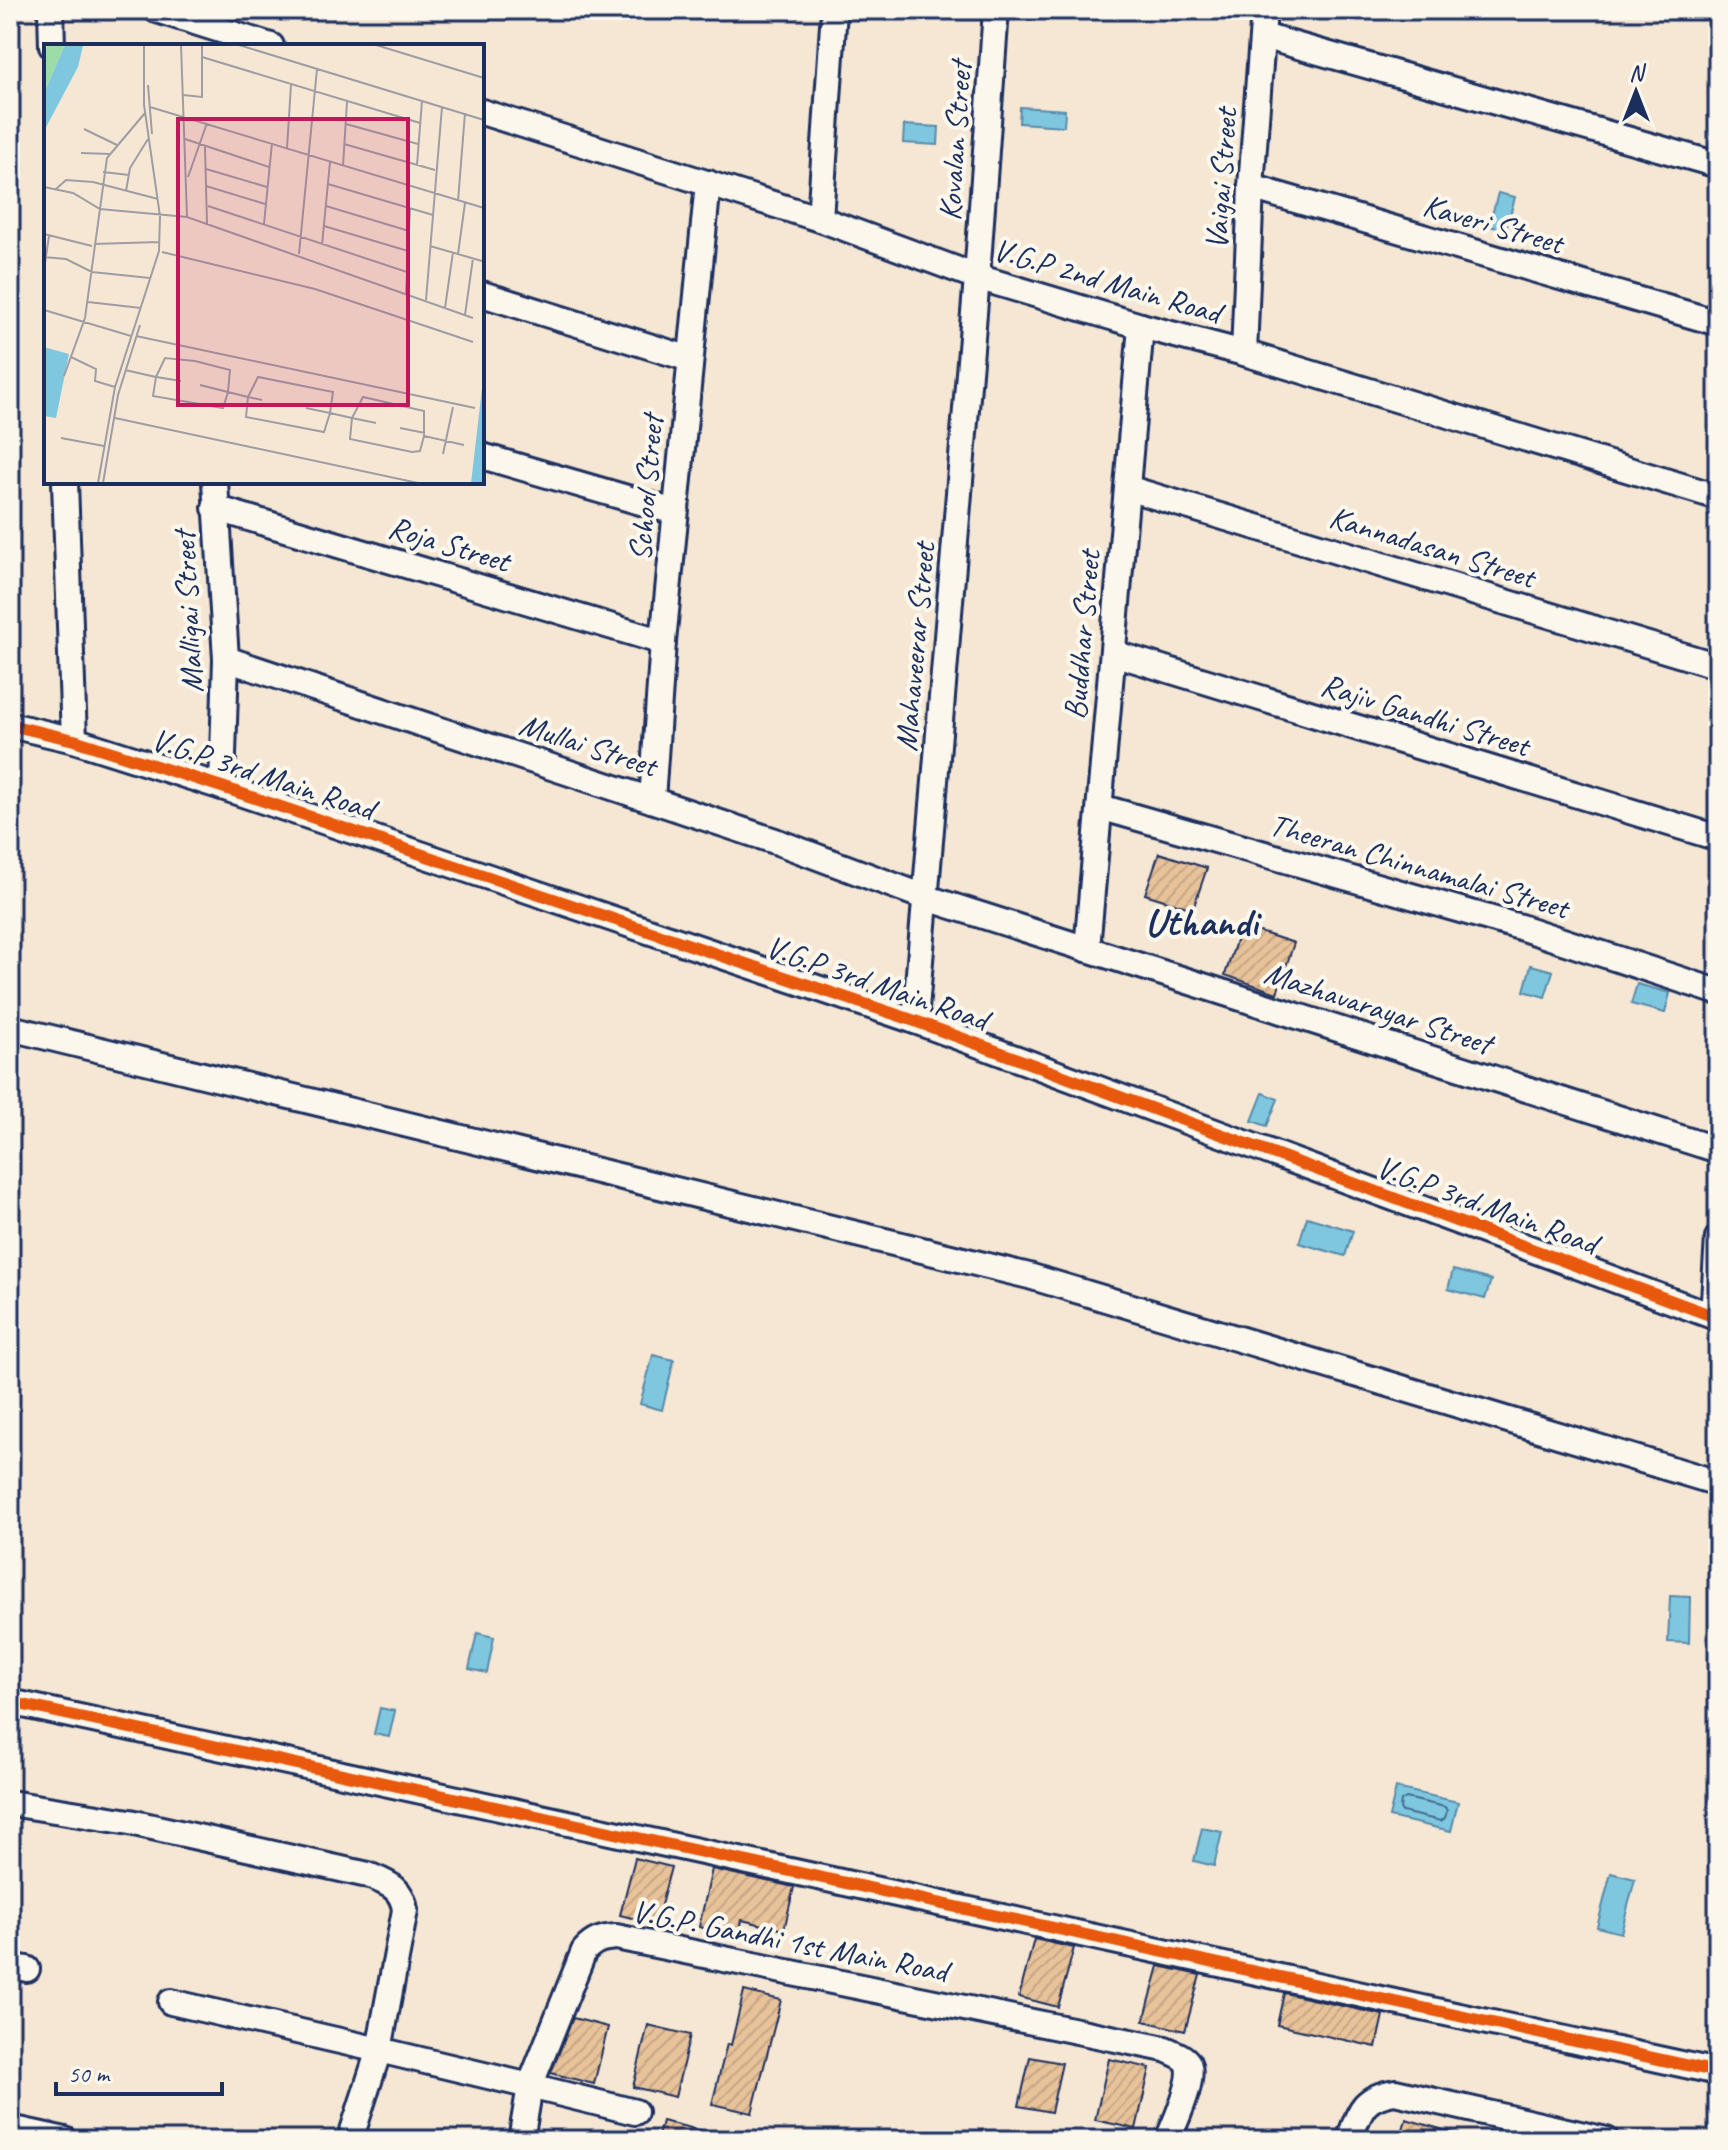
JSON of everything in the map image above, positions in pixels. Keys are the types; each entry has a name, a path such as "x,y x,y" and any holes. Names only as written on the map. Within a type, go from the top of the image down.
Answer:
{"street":[{"path":"51,10 52,44"},
{"path":"157,10 218,38 258,44"},
{"path":"820,219 834,10"},
{"name":"Kovalan Street","path":"977,277 996,10"},
{"name":"Vaigai Street","path":"1244,353 1251,187 1264,10"},
{"path":"1263,36 1718,165"},
{"name":"V.G.P 2nd Main Road","path":"484,113 820,219 977,277 1244,353 1718,497"},
{"name":"School Street","path":"652,800 663,642 708,183"},
{"name":"Kaveri Street","path":"1251,187 1718,323"},
{"name":"Mahaveerar Street","path":"915,1021 977,277"},
{"path":"484,295 690,359"},
{"name":"Buddhar Street","path":"1087,949 1141,326"},
{"path":"484,457 675,512"},
{"path":"65,484 74,740"},
{"name":"Malligai Street","path":"215,484 226,659 222,787"},
{"name":"Kannadasan Street","path":"1127,488 1718,666"},
{"name":"Roja Street","path":"215,508 663,642"},
{"name":"Rajiv Gandhi Street","path":"1113,653 1718,838"},
{"name":"Mullai Street","path":"226,659 775,841 927,898"},
{"name":"V.G.P 3rd Main Road","path":"10,725 74,740 222,787 915,1021 1715,1317"},
{"name":"Theeran Chinnamalai Street","path":"1100,807 1520,927 1718,992"},
{"name":"Mazhavarayar Street","path":"927,898 1718,1150"},
{"path":"10,1028 1029,1276 1718,1483"},
{"path":"1715,1317 1718,1238"},
{"path":"10,1702 1718,2072"},
{"path":"10,1803 130,1822 368,1875 393,1885 404,1900 405,1910 379,2050 350,2140"},
{"name":"V.G.P. Gandhi 1st Main Road","path":"530,2086 584,1951 591,1942 616,1937 1165,2049 1188,2063 1189,2082 1168,2140"},
{"path":"171,2002 635,2112"},
{"path":"521,2140 530,2086"},
{"path":"1349,2140 1365,2102 1395,2092 1606,2140"},
{"path":"10,2128 65,2140"}],"water":[{"path":"1020,107 1065,110 1064,126 1019,123"},
{"path":"904,125 939,127 938,145 903,143"},
{"path":"1498,193 1515,197 1506,230 1489,226"},
{"path":"1531,965 1553,971 1545,997 1524,991"},
{"path":"1637,984 1670,993 1665,1013 1631,1004"},
{"path":"1263,1093 1278,1099 1267,1126 1252,1121"},
{"path":"1307,1217 1353,1231 1345,1256 1299,1243"},
{"path":"1453,1270 1491,1280 1485,1299 1448,1289"},
{"path":"653,1355 674,1360 662,1410 640,1404"},
{"path":"1670,1596 1690,1597 1689,1643 1668,1642"},
{"path":"477,1633 494,1637 487,1673 469,1669"},
{"path":"380,1708 395,1711 389,1737 374,1734"},
{"path":"1396,1788 1458,1802 1451,1831 1389,1817"},
{"path":"1202,1828 1222,1832 1214,1866 1194,1861"},
{"path":"1611,1873 1635,1879 1621,1933 1597,1927"}],"building":[{"path":"1159,853 1207,868 1193,909 1145,894"},
{"path":"1241,926 1294,943 1277,993 1225,975"},
{"path":"635,1858 671,1867 656,1924 620,1915"},
{"path":"712,1869 794,1887 784,1930 742,1920 739,1936 699,1927"},
{"path":"1034,1939 1074,1948 1058,2007 1019,1997"},
{"path":"1159,1966 1200,1975 1185,2031 1144,2021"},
{"path":"744,1991 781,2000 752,2113 712,2104"},
{"path":"1284,1993 1383,2015 1376,2047 1277,2025"},
{"path":"573,2018 608,2027 594,2084 551,2073"},
{"path":"648,2025 690,2035 675,2097 633,2087"},
{"path":"1030,2057 1062,2063 1051,2112 1019,2106"},
{"path":"1109,2059 1150,2068 1136,2129 1095,2120"},
{"path":"1406,2119 1461,2135 1460,2140 1400,2140"},
{"path":"662,2121 712,2133 711,2140 657,2140"}],"cycle path":[{"path":"10,725 74,740 222,787 915,1021 1718,1318"},
{"path":"10,1702 1718,2072"}],"district":[{"name":"Uthandi","path":"1201,922"}]}
